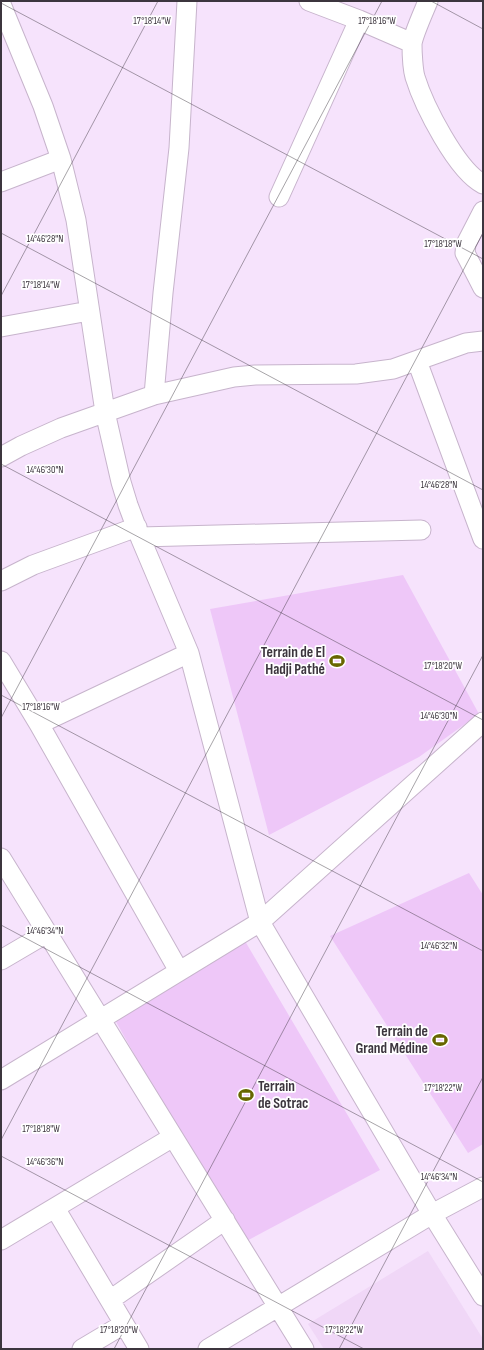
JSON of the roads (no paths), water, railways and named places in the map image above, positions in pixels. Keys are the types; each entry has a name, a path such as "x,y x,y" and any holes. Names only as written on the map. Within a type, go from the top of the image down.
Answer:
{"street":[{"path":"154,395 163,294 179,148 187,1"},
{"path":"309,1 359,20 412,43"},
{"path":"428,1 412,43 415,76 430,115 458,162 476,180 483,184"},
{"path":"1,4 43,106 61,159 76,220 105,412 121,482 138,532 189,653 260,922 432,1214 483,1296"},
{"path":"279,197 359,20"},
{"path":"1,182 61,159"},
{"path":"483,212 466,244 465,253 483,288"},
{"path":"1,327 89,310"},
{"path":"1,458 21,446 61,428 154,395 234,377 255,375 356,374 394,369 466,342 483,341"},
{"path":"417,361 483,539"},
{"path":"1,582 33,564 138,532 421,530"},
{"path":"39,724 189,653"},
{"path":"1,661 39,724 179,971"},
{"path":"1,1080 260,922 483,722"},
{"path":"1,858 304,1349"},
{"path":"1,960 47,933"},
{"path":"1,1240 173,1137"},
{"path":"208,1349 432,1214 483,1186"},
{"path":"55,1208 139,1349"},
{"path":"110,1300 225,1220"},
{"path":"82,1349 124,1324"}],"place":[{"name":"Terrain de El Hadji Pathé","path":"337,661"},
{"name":"Terrain de Grand Médine","path":"440,1040"},
{"name":"Terrain de Sotrac","path":"246,1095"}]}
